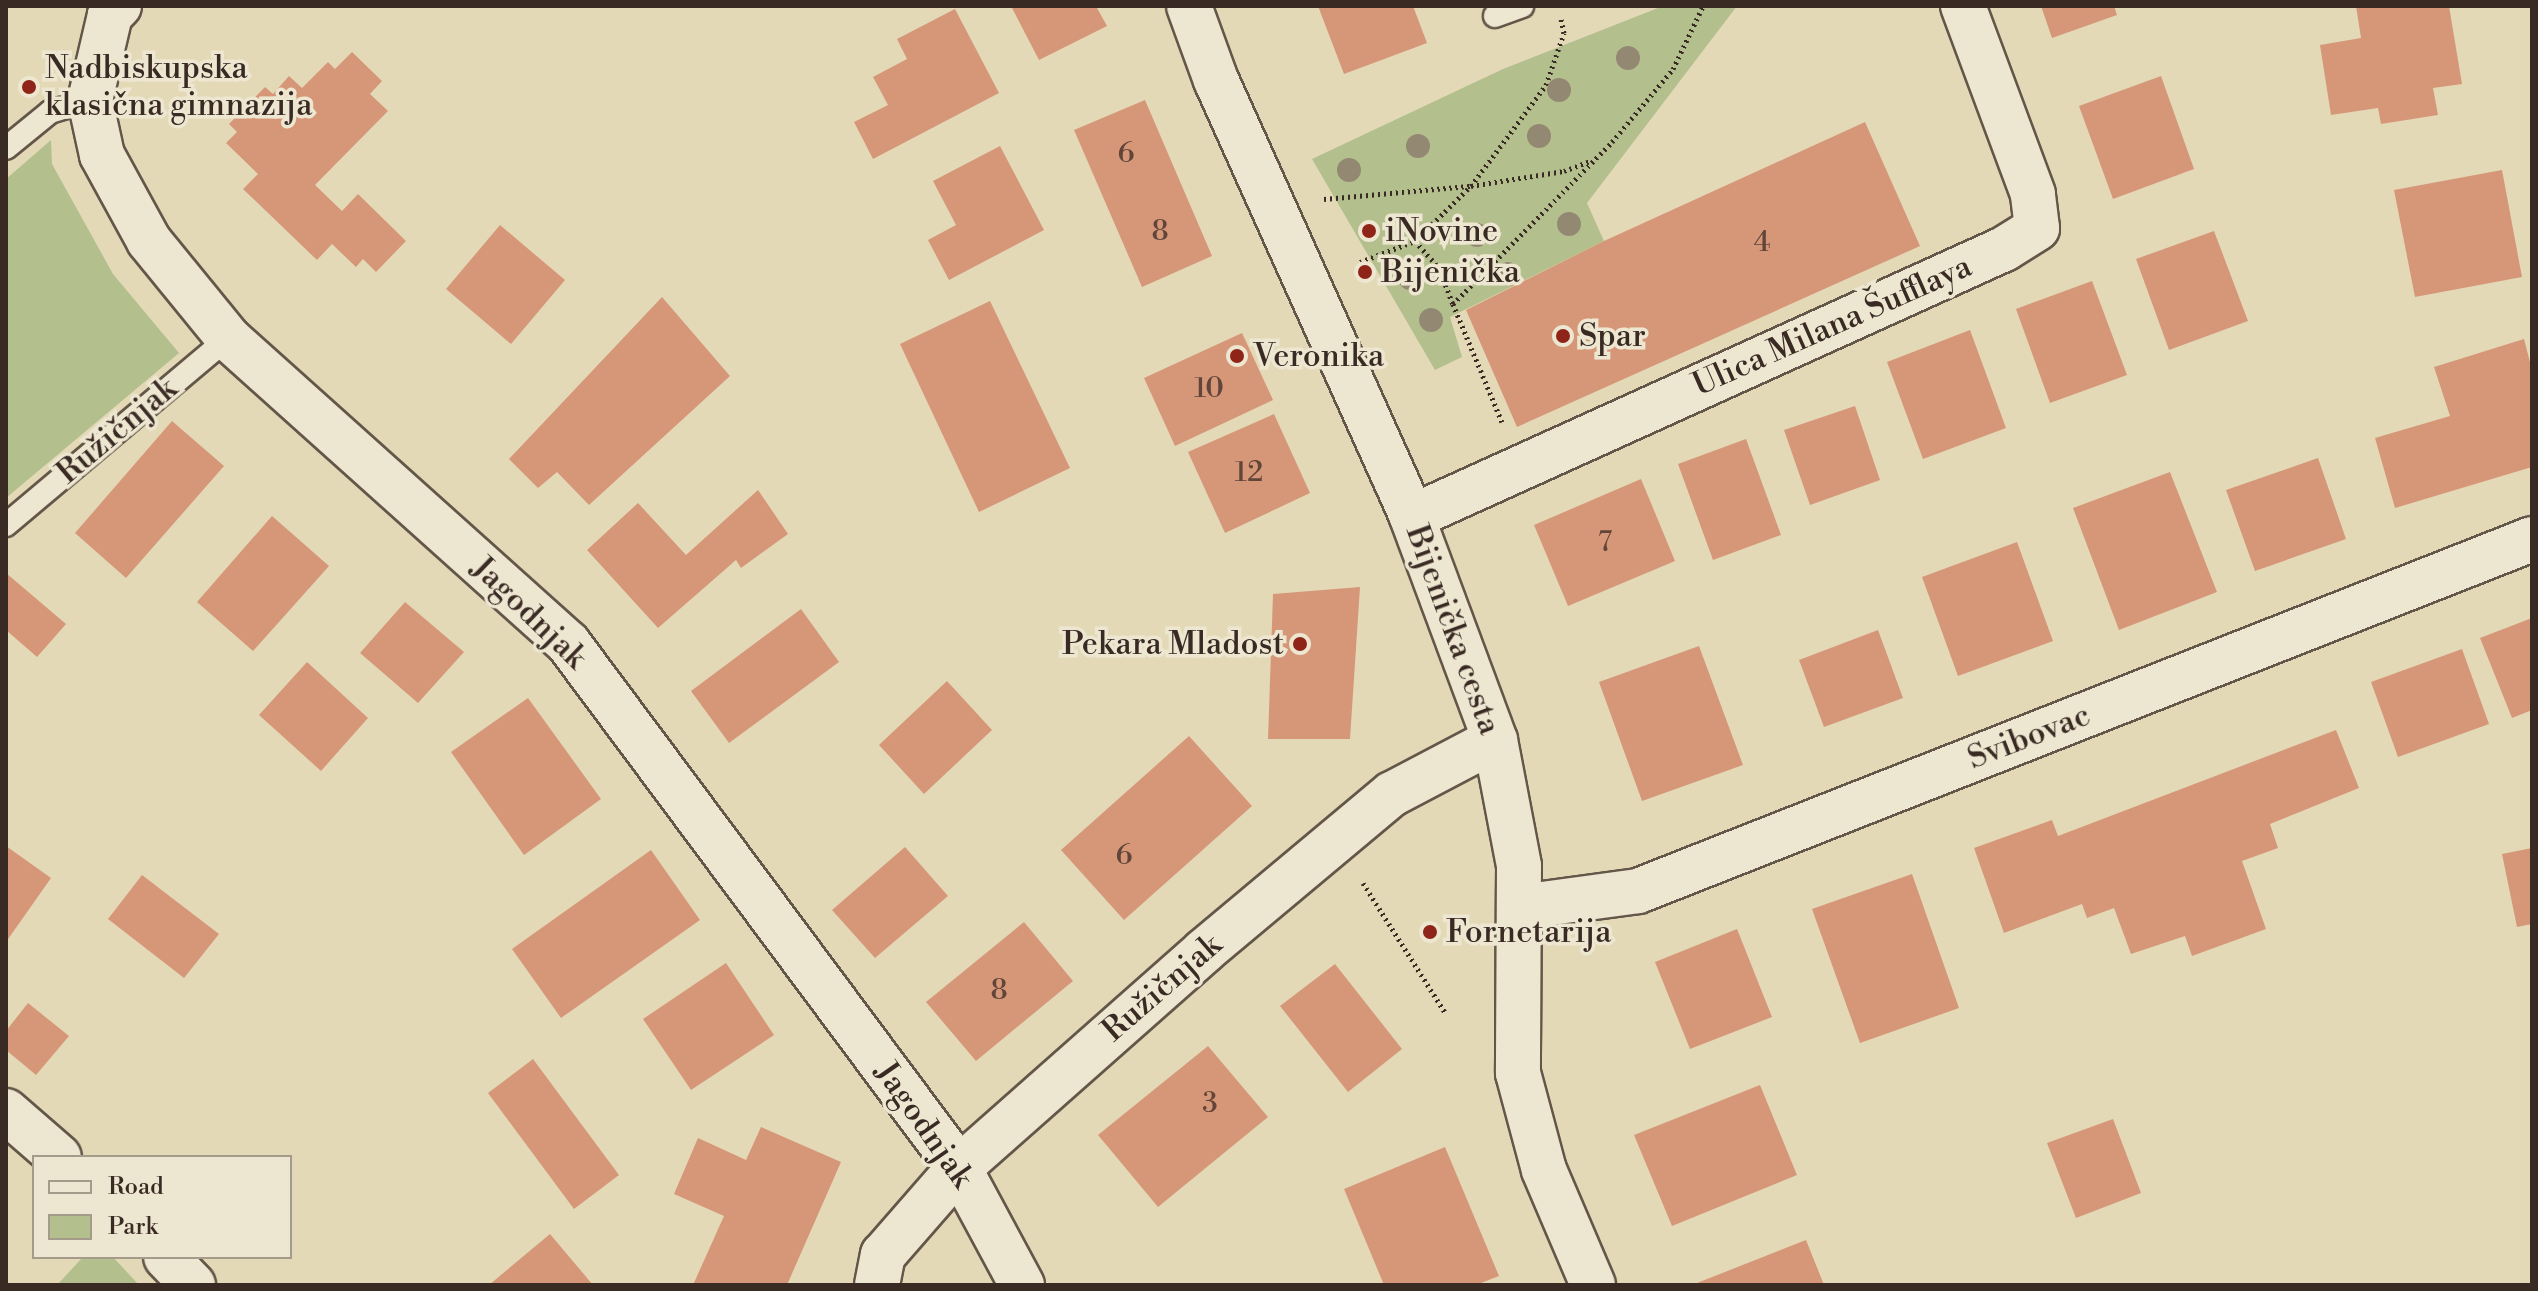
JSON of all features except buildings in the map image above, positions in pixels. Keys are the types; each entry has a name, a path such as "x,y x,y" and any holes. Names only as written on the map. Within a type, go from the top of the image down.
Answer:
{"street":[{"name":"Jagodnjak","path":"119,6 110,15 90,100 102,155 149,241 228,338 568,643 959,1168 1022,1285"},
{"name":"Bijenička cesta","path":"1189,6 1216,80 1412,517 1495,740 1512,813 1520,907 1516,1006 1523,1103 1544,1170 1593,1285"},
{"name":"Ulica Milana Šufflaya","path":"1412,517 2004,249 2037,228 2033,194 1963,6"},
{"name":"Svibovac","path":"1520,907 1638,891 2532,539"},
{"name":"Ružičnjak","path":"877,1285 883,1255 959,1168 1357,822 1428,772 1495,740"},
{"path":"6,1111 57,1155"},
{"path":"168,1259 193,1285"}],"lane":[{"path":"1495,16 1522,6"},
{"path":"6,148 50,112 90,100"},
{"name":"Ružičnjak","path":"6,525 228,338"}],"path":[{"path":"1360,262 1415,241 1471,186 1546,85 1564,33 1558,6"},
{"path":"1453,304 1595,159 1673,69 1703,6"},
{"path":"1322,199 1471,186 1564,171 1595,159"},
{"path":"1415,241 1439,268 1520,468"},
{"path":"1356,873 1446,1014"}],"green space":[{"path":"1663,6 1737,6 1587,203 1604,241 1450,317 1462,357 1435,370 1312,159 1503,69"},
{"path":"51,140 52,164 113,274 179,353 6,498 6,179"},
{"path":"81,1259 115,1259 139,1285 57,1285"}],"place":[{"name":"Nadbiskupska klasična gimnazija","path":"29,87"},
{"name":"iNovine","path":"1369,231"},
{"name":"Bijenička","path":"1365,272"},
{"name":"Spar","path":"1563,336"},
{"name":"Veronika","path":"1237,356"},
{"name":"Pekara Mladost","path":"1300,644"},
{"name":"Fornetarija","path":"1430,932"}]}
